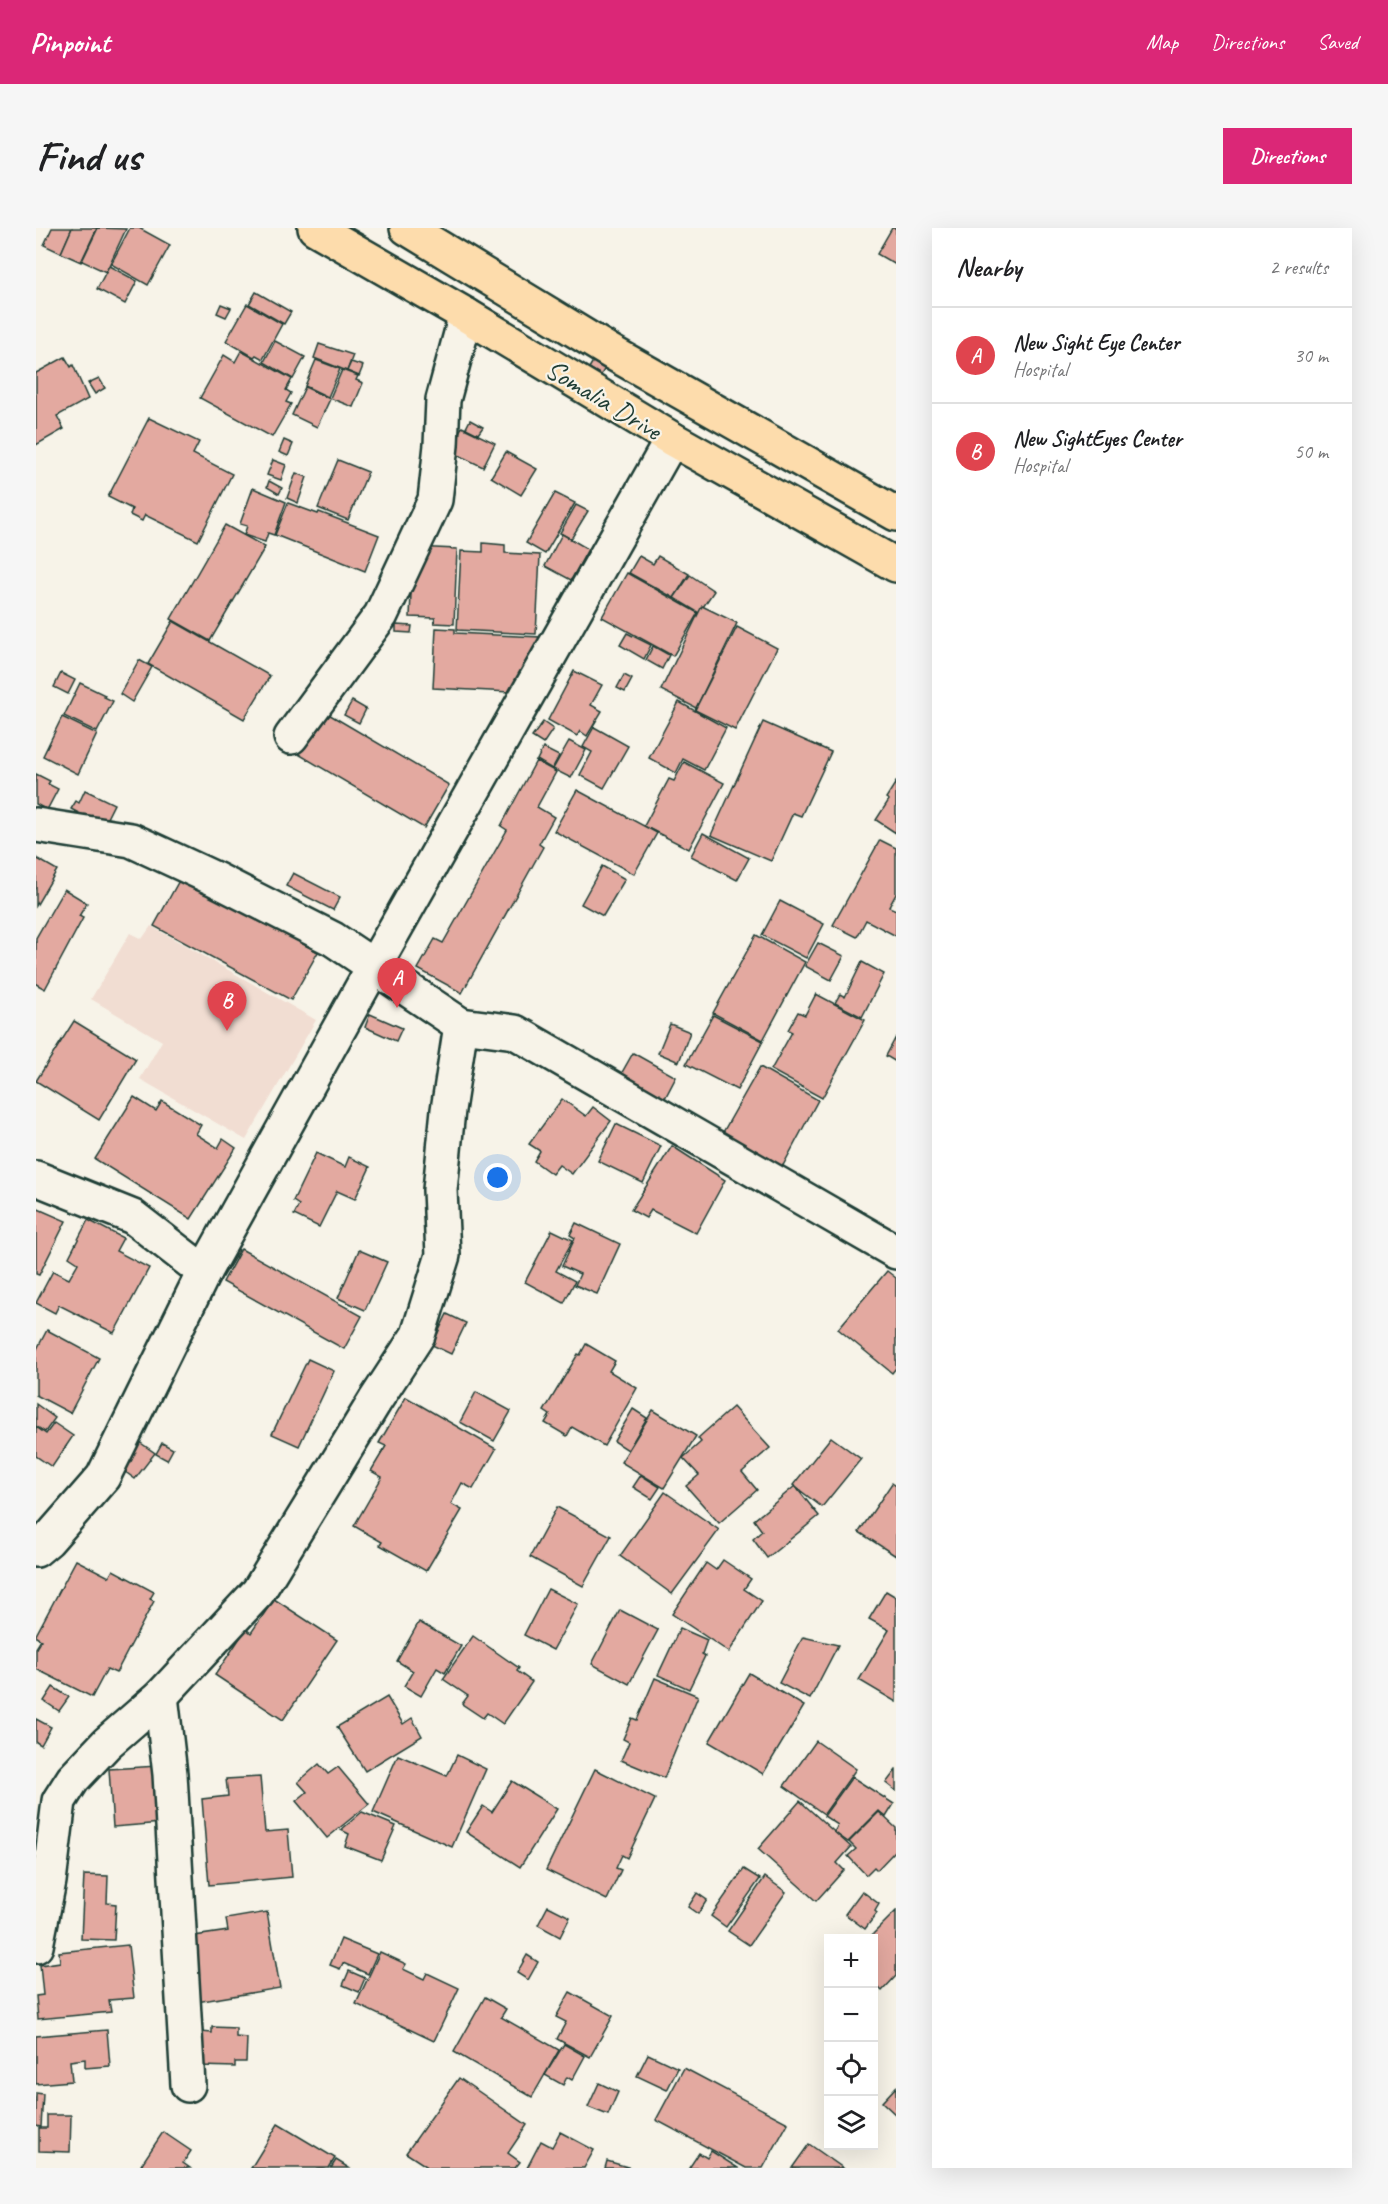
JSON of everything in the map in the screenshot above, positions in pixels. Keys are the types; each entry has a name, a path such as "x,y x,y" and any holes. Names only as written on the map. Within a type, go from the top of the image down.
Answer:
{"main road":[{"name":"Somalia Drive","path":"315,228 466,315 672,439 896,565"},
{"name":"Somalia Drive","path":"407,228 611,352 896,514"}],"street":[{"path":"291,737 381,615 435,500 443,400 466,315"},
{"path":"36,1550 48,1540 103,1477 204,1272 672,439"},
{"path":"36,825 131,840 215,879 324,934 461,1025 515,1032 896,1252"},
{"path":"36,1946 49,1881 58,1801 72,1779 107,1743 161,1696 258,1592 418,1335 443,1255 440,1190 448,1110 461,1025"},
{"path":"36,1178 133,1217 204,1272"},
{"path":"161,1696 171,1774 188,2085"}],"shaded area":[{"path":"151,926 316,1020 246,1140 140,1079 162,1041 91,999 130,933 142,939"}],"building":[{"path":"52,228 72,228 61,253 44,245"},
{"path":"72,228 97,228 81,262 61,253"},
{"path":"98,228 126,229 106,272 82,261"},
{"path":"130,228 139,228 170,245 148,285 111,264"},
{"path":"892,228 896,228 896,265 877,254"},
{"path":"109,266 137,281 125,304 97,289"},
{"path":"256,292 291,312 284,324 249,304"},
{"path":"221,304 231,308 226,317 217,313"},
{"path":"247,304 282,324 263,359 256,355 254,357 226,341"},
{"path":"275,341 305,357 293,379 264,362"},
{"path":"319,344 353,355 347,371 314,358"},
{"path":"241,351 292,379 286,390 291,393 286,402 291,404 272,437 200,398 224,355 235,362"},
{"path":"599,351 611,358 601,375 589,368"},
{"path":"65,357 71,367 73,365 88,399 57,416 64,429 36,445 36,373"},
{"path":"316,360 340,369 328,397 305,386"},
{"path":"351,362 363,366 359,376 347,371"},
{"path":"342,370 358,376 356,380 363,383 353,407 330,398"},
{"path":"99,378 105,388 95,394 88,383"},
{"path":"305,387 330,399 317,427 292,415"},
{"path":"149,418 199,442 193,454 232,474 198,541 145,515 142,521 130,515 132,509 108,497"},
{"path":"470,420 483,427 478,434 466,428"},
{"path":"462,427 495,443 483,467 450,451"},
{"path":"284,440 293,444 288,456 279,452"},
{"path":"506,452 537,469 521,495 491,477"},
{"path":"273,460 286,465 281,480 267,475"},
{"path":"338,460 368,472 348,520 318,508"},
{"path":"296,473 307,477 298,503 287,498"},
{"path":"269,481 282,488 279,494 267,487"},
{"path":"253,488 286,502 274,535 268,533 265,542 244,535 247,526 240,524"},
{"path":"555,493 575,503 545,554 526,543"},
{"path":"288,503 379,535 365,571 275,535"},
{"path":"576,505 588,511 571,539 560,533"},
{"path":"225,525 265,547 210,641 171,619"},
{"path":"562,534 588,549 571,580 545,566"},
{"path":"483,543 505,545 505,553 540,555 536,634 457,630 461,551 483,552"},
{"path":"413,547 457,549 454,624 434,623 435,618 410,617"},
{"path":"639,556 653,564 658,556 689,574 674,598 629,573"},
{"path":"627,573 698,613 673,656 602,617"},
{"path":"690,575 714,591 699,613 674,598"},
{"path":"702,606 737,623 696,708 661,690"},
{"path":"173,621 270,676 244,719 148,664"},
{"path":"396,625 412,626 411,633 396,632"},
{"path":"737,627 777,648 735,730 695,710"},
{"path":"436,628 455,629 455,633 541,637 510,692 433,688"},
{"path":"627,633 651,645 644,659 620,645"},
{"path":"653,646 669,655 662,669 646,660"},
{"path":"139,660 152,667 132,702 120,694"},
{"path":"574,671 602,685 591,705 602,711 587,736 580,731 577,736 548,720"},
{"path":"61,673 75,680 68,694 54,687"},
{"path":"624,675 632,679 625,692 617,688"},
{"path":"80,683 113,701 97,732 64,716"},
{"path":"352,701 366,709 359,723 344,715"},
{"path":"679,702 726,728 704,770 683,759 676,773 649,758"},
{"path":"320,709 449,785 424,828 295,752"},
{"path":"62,717 97,734 78,774 43,756"},
{"path":"543,722 553,729 543,744 532,737"},
{"path":"763,722 831,752 801,816 793,813 771,861 711,835"},
{"path":"594,727 628,746 604,788 580,775 592,752 583,747"},
{"path":"569,741 586,750 571,778 553,769"},
{"path":"543,748 559,756 552,769 537,760"},
{"path":"536,761 556,772 537,807 554,817 539,844 543,847 462,993 418,969 435,939 443,943 507,830 501,826"},
{"path":"684,762 724,783 689,849 644,826 669,779 674,781"},
{"path":"36,774 50,781 48,784 58,789 47,810 36,804"},
{"path":"896,782 896,833 876,820 889,800 886,798"},
{"path":"85,790 114,804 103,826 71,809 76,801 79,803"},
{"path":"577,790 657,833 634,874 554,831"},
{"path":"703,833 749,858 737,880 691,856"},
{"path":"880,840 896,848 896,894 889,907 896,910 896,936 866,920 857,937 833,925"},
{"path":"36,858 57,870 36,906"},
{"path":"602,866 625,879 603,916 581,904"},
{"path":"293,873 340,897 333,910 286,886"},
{"path":"181,877 318,952 291,1000 154,926"},
{"path":"64,889 87,903 79,916 83,918 45,989 36,984 36,938"},
{"path":"780,901 824,924 806,958 762,935"},
{"path":"756,935 805,962 763,1040 713,1013"},
{"path":"818,943 844,956 831,980 805,966"},
{"path":"862,962 884,974 862,1017 835,1003 840,994 845,997"},
{"path":"816,994 865,1020 822,1098 771,1070 792,1032 788,1030 798,1012 805,1015"},
{"path":"370,1014 402,1028 396,1041 365,1027"},
{"path":"713,1015 763,1041 737,1090 686,1064"},
{"path":"74,1021 136,1059 99,1120 36,1081"},
{"path":"670,1024 690,1032 679,1062 658,1053"},
{"path":"896,1037 896,1062 886,1056"},
{"path":"633,1053 676,1077 664,1100 620,1076"},
{"path":"760,1067 818,1100 779,1173 722,1134"},
{"path":"134,1097 156,1111 162,1101 201,1125 196,1134 218,1148 223,1139 236,1148 191,1219 95,1159"},
{"path":"562,1099 586,1116 593,1107 611,1121 572,1174 559,1165 552,1174 534,1161 540,1151 529,1144"},
{"path":"616,1124 661,1146 643,1183 598,1161"},
{"path":"672,1146 725,1180 696,1233 651,1210 646,1218 631,1210"},
{"path":"316,1153 345,1167 349,1157 370,1167 355,1199 337,1191 319,1227 294,1215 299,1205 293,1201"},
{"path":"36,1208 66,1221 39,1275 36,1274"},
{"path":"88,1220 123,1238 116,1251 149,1268 114,1333 59,1305 55,1313 36,1303 53,1271 69,1279 78,1263 69,1257"},
{"path":"576,1223 620,1244 597,1294 575,1285 580,1274 562,1266 575,1238 570,1235"},
{"path":"552,1230 573,1240 556,1271 575,1281 564,1303 525,1282"},
{"path":"228,1244 239,1250 223,1277 212,1271"},
{"path":"241,1249 362,1316 344,1349 223,1282"},
{"path":"359,1250 387,1262 365,1310 338,1298"},
{"path":"887,1271 896,1278 896,1368 892,1373 838,1329"},
{"path":"447,1314 466,1323 451,1354 432,1345"},
{"path":"47,1330 99,1358 70,1413 36,1395 36,1351"},
{"path":"586,1344 615,1361 609,1371 637,1388 604,1446 572,1427 567,1436 545,1423 550,1415 544,1411"},
{"path":"308,1359 334,1371 299,1446 272,1434"},
{"path":"476,1392 511,1411 494,1441 460,1422"},
{"path":"406,1397 496,1449 473,1489 462,1483 451,1504 462,1510 426,1571 380,1545 382,1542 354,1526 382,1477 371,1471 386,1446 379,1443"},
{"path":"36,1404 55,1418 45,1432 36,1426"},
{"path":"733,1407 770,1448 742,1472 757,1490 719,1523 686,1486 699,1475 683,1458 701,1442 698,1438"},
{"path":"633,1409 647,1418 628,1450 614,1441"},
{"path":"653,1410 696,1436 664,1488 621,1462"},
{"path":"54,1423 73,1436 52,1467 36,1456 36,1427 46,1434"},
{"path":"831,1437 861,1459 822,1507 793,1485"},
{"path":"135,1439 155,1453 135,1479 116,1465"},
{"path":"162,1443 173,1449 167,1460 156,1454"},
{"path":"641,1475 660,1487 652,1499 633,1487"},
{"path":"892,1483 896,1486 896,1556 859,1532"},
{"path":"795,1486 819,1516 767,1558 753,1539 762,1531 754,1520"},
{"path":"665,1492 719,1530 672,1594 620,1556"},
{"path":"557,1507 611,1536 583,1586 530,1557"},
{"path":"76,1560 109,1577 113,1570 154,1592 150,1599 154,1601 116,1673 107,1669 92,1697 36,1669 36,1648 41,1640 36,1635"},
{"path":"723,1560 751,1579 744,1589 762,1601 729,1652 672,1614 706,1563 716,1570"},
{"path":"548,1589 578,1604 553,1650 524,1635"},
{"path":"886,1591 896,1597 896,1702 859,1680 889,1630 869,1619"},
{"path":"274,1599 337,1640 283,1720 215,1675 246,1629 251,1633"},
{"path":"620,1610 658,1630 629,1684 592,1664"},
{"path":"419,1622 461,1646 445,1673 437,1668 421,1696 404,1686 413,1671 397,1661"},
{"path":"680,1628 707,1640 702,1654 705,1656 689,1689 658,1675"},
{"path":"473,1636 519,1668 517,1671 532,1682 503,1724 487,1713 483,1718 462,1704 468,1696 443,1679"},
{"path":"803,1637 838,1645 810,1699 779,1683"},
{"path":"749,1673 804,1706 763,1774 709,1742"},
{"path":"655,1678 698,1696 664,1778 621,1760 629,1742 623,1739 632,1718 637,1720"},
{"path":"53,1687 69,1697 59,1711 44,1701"},
{"path":"387,1697 403,1724 412,1718 422,1736 365,1771 337,1727"},
{"path":"36,1719 51,1727 41,1745 36,1742"},
{"path":"816,1741 856,1769 824,1814 784,1786"},
{"path":"398,1755 447,1776 457,1755 486,1769 452,1847 373,1812"},
{"path":"319,1764 328,1774 338,1767 369,1804 327,1838 296,1801 307,1792 298,1782"},
{"path":"158,1766 162,1823 113,1827 109,1769"},
{"path":"595,1769 655,1799 627,1858 622,1855 616,1868 621,1870 607,1900 546,1870"},
{"path":"896,1770 896,1791 886,1783"},
{"path":"260,1777 265,1832 288,1830 292,1877 209,1885 202,1799 228,1796 226,1779"},
{"path":"852,1777 894,1804 886,1817 879,1811 848,1842 834,1832 838,1825 824,1816"},
{"path":"512,1781 557,1809 520,1867 466,1832 483,1806 492,1812"},
{"path":"800,1801 851,1847 837,1863 844,1870 816,1901 758,1849"},
{"path":"362,1812 396,1826 381,1860 345,1846 349,1834 341,1830"},
{"path":"879,1812 896,1828 896,1850 877,1870 874,1867 866,1875 848,1856 856,1849 849,1842"},
{"path":"744,1869 760,1879 726,1927 711,1916"},
{"path":"84,1875 108,1876 107,1903 116,1904 114,1940 81,1939"},
{"path":"765,1877 786,1892 749,1945 728,1931"},
{"path":"862,1891 879,1904 875,1911 877,1913 865,1929 845,1914"},
{"path":"697,1893 707,1900 698,1914 688,1907"},
{"path":"548,1906 570,1917 560,1937 538,1925"},
{"path":"896,1911 896,1976 882,1991 878,1987 878,1934 873,1934"},
{"path":"267,1912 280,1988 191,2003 181,1938 228,1931 226,1919"},
{"path":"341,1939 377,1954 368,1974 343,1963 340,1969 330,1965"},
{"path":"128,1945 134,1998 109,2000 111,2012 38,2019 36,1996 43,1995 40,1965 60,1962 59,1952"},
{"path":"380,1952 406,1964 403,1969 424,1979 427,1973 459,1988 434,2041 356,2004"},
{"path":"527,1955 538,1962 528,1980 517,1973"},
{"path":"349,1971 365,1978 359,1992 343,1985"},
{"path":"570,1992 613,2016 590,2057 557,2039 566,2022 556,2017"},
{"path":"485,1997 506,2009 501,2017 559,2050 532,2097 454,2052"},
{"path":"212,2027 236,2028 236,2037 247,2038 246,2062 235,2062 235,2067 200,2066 201,2032 212,2033"},
{"path":"107,2030 110,2066 85,2068 85,2059 70,2061 72,2081 36,2084 36,2036"},
{"path":"564,2044 585,2056 572,2080 567,2077 563,2085 545,2075"},
{"path":"648,2054 678,2068 667,2090 637,2076"},
{"path":"684,2068 788,2123 763,2168 746,2168 656,2120"},
{"path":"459,2078 527,2125 508,2153 520,2162 515,2168 429,2168 406,2153"},
{"path":"599,2083 618,2092 608,2115 588,2107"},
{"path":"896,2087 896,2115 882,2102"},
{"path":"36,2093 43,2094 41,2127 36,2126"},
{"path":"47,2115 71,2115 70,2152 39,2151 39,2128 47,2128"},
{"path":"278,2124 335,2158 329,2168 251,2168"},
{"path":"163,2132 191,2151 183,2163 190,2168 145,2168 141,2165"},
{"path":"560,2132 594,2150 584,2168 527,2168 541,2141 552,2147"},
{"path":"809,2144 843,2168 792,2168"},
{"path":"711,2151 738,2168 689,2168 699,2153 707,2158"},
{"path":"336,2160 349,2168 331,2168"},
{"path":"607,2161 631,2168 605,2168"}],"place":[{"name":"New Sight Eye Center","path":"397,1008"},
{"name":"New SightEyes Center","path":"227,1031"}]}
